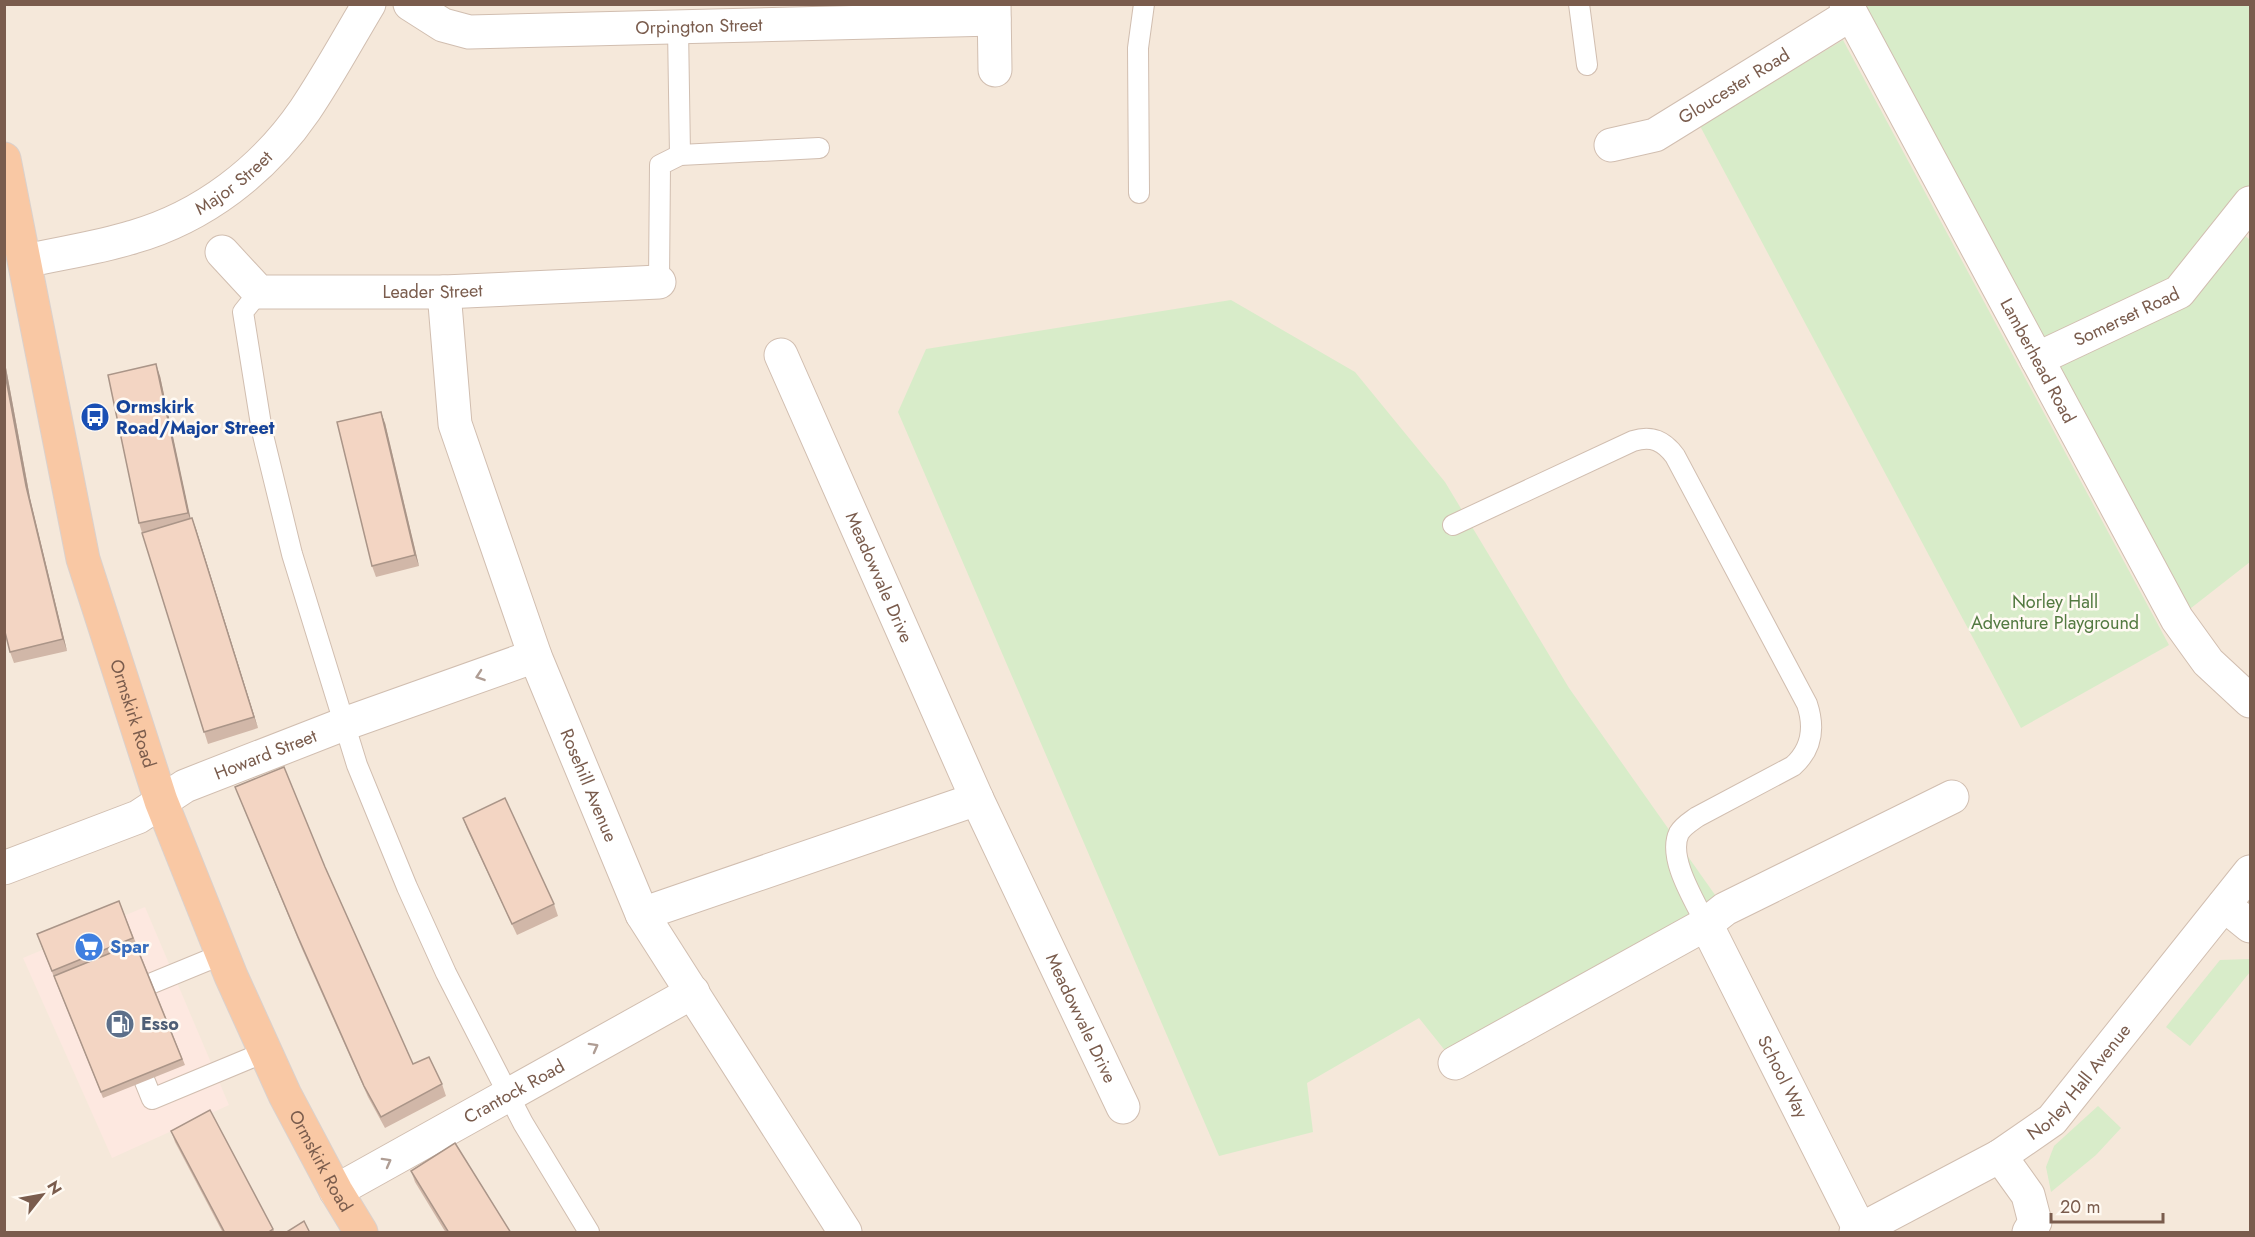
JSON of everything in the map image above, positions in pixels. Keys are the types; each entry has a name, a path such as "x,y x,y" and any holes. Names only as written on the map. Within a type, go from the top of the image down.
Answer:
{"highway":[{"name":"Ormskirk Road","path":"4,159 26,261 83,559 161,801 223,954 285,1095 361,1233"}],"street":[{"name":"Major Street","path":"26,261 133,237 190,214 223,194 255,168 306,110 369,4"},
{"name":"Orpington Street","path":"410,4 444,25 469,32 678,28 994,12 995,70"},
{"name":"Gloucester Road","path":"1611,145 1655,135 1849,9"},
{"name":"Lamberhead Road","path":"1849,9 2177,619 2208,662 2250,701"},
{"name":"Somerset Road","path":"2037,359 2179,292 2250,203"},
{"path":"222,252 259,292"},
{"name":"Leader Street","path":"259,292 444,292 659,282"},
{"name":"Rosehill Avenue","path":"444,292 455,424 535,656 642,914 844,1233"},
{"name":"Meadowvale Drive","path":"781,355 977,799 1123,1107"},
{"name":"Howard Street","path":"4,868 138,818 185,786 344,724 535,656"},
{"path":"1455,1062 1706,924 1725,909 1952,797"},
{"path":"642,914 977,799"},
{"name":"Norley Hall Avenue","path":"1858,1231 2000,1156 2052,1120 2250,872"},
{"path":"2224,905 2250,926"},
{"name":"School Way","path":"1706,924 1858,1231"},
{"name":"Crantock Road","path":"336,1191 693,992"},
{"path":"2000,1156 2028,1195 2035,1222 2029,1233"}],"lane":[{"path":"1139,193 1138,48 1144,4"},
{"path":"1579,4 1587,64"},
{"path":"678,28 680,155"},
{"path":"659,282 660,165 680,155 819,148"},
{"path":"259,292 243,312 262,431 292,554 357,765 406,887 447,973 523,1123 589,1233"},
{"path":"1453,525 1633,441 1646,437 1658,440 1668,446 1676,456 1812,718 1809,746 1793,766 1697,817 1685,825 1679,834 1676,847 1678,864 1706,924"},
{"path":"111,1000 223,954"},
{"path":"129,1044 152,1099 266,1052"}],"shaded area":[{"path":"5,5 2250,5 2250,1232 5,1232"},
{"path":"145,907 229,1105 112,1158 23,958"}],"green space":[{"path":"1849,5 2250,5 2250,203 2233,225 2250,240 2250,562 2177,619"},
{"name":"Norley Hall Adventure Playground","path":"1843,40 2169,645 2021,728 1700,126"},
{"path":"1231,300 1355,372 1445,482 1569,688 1725,909 1455,1063 1419,1018 1307,1083 1313,1132 1219,1156 898,412 926,349"},
{"path":"2250,959 2250,972 2190,1046 2166,1027 2220,960"},
{"path":"2098,1106 2121,1128 2096,1155 2051,1192 2046,1167 2054,1146"}],"building":[{"path":"156,364 188,513 139,523 108,375"},
{"path":"4,368 26,486 63,639 10,652 4,628"},
{"path":"381,412 415,555 372,566 337,422"},
{"path":"192,518 254,717 204,732 142,533"},
{"path":"284,767 325,867 413,1064 429,1057 442,1084 381,1117 364,1086 298,937 235,787"},
{"path":"505,798 554,904 512,924 463,818"},
{"name":"Spar","path":"119,901 133,938 52,971 37,934"},
{"name":"Esso","path":"135,943 182,1059 101,1092 54,976"},
{"path":"210,1110 273,1229 267,1233 225,1233 171,1131"},
{"path":"455,1143 511,1233 449,1233 411,1171"},
{"path":"304,1221 310,1233 285,1233"}],"place":[{"name":"Ormskirk Road/Major Street","path":"95,417"},
{"name":"Spar","path":"89,947"},
{"name":"Esso","path":"120,1024"}]}
